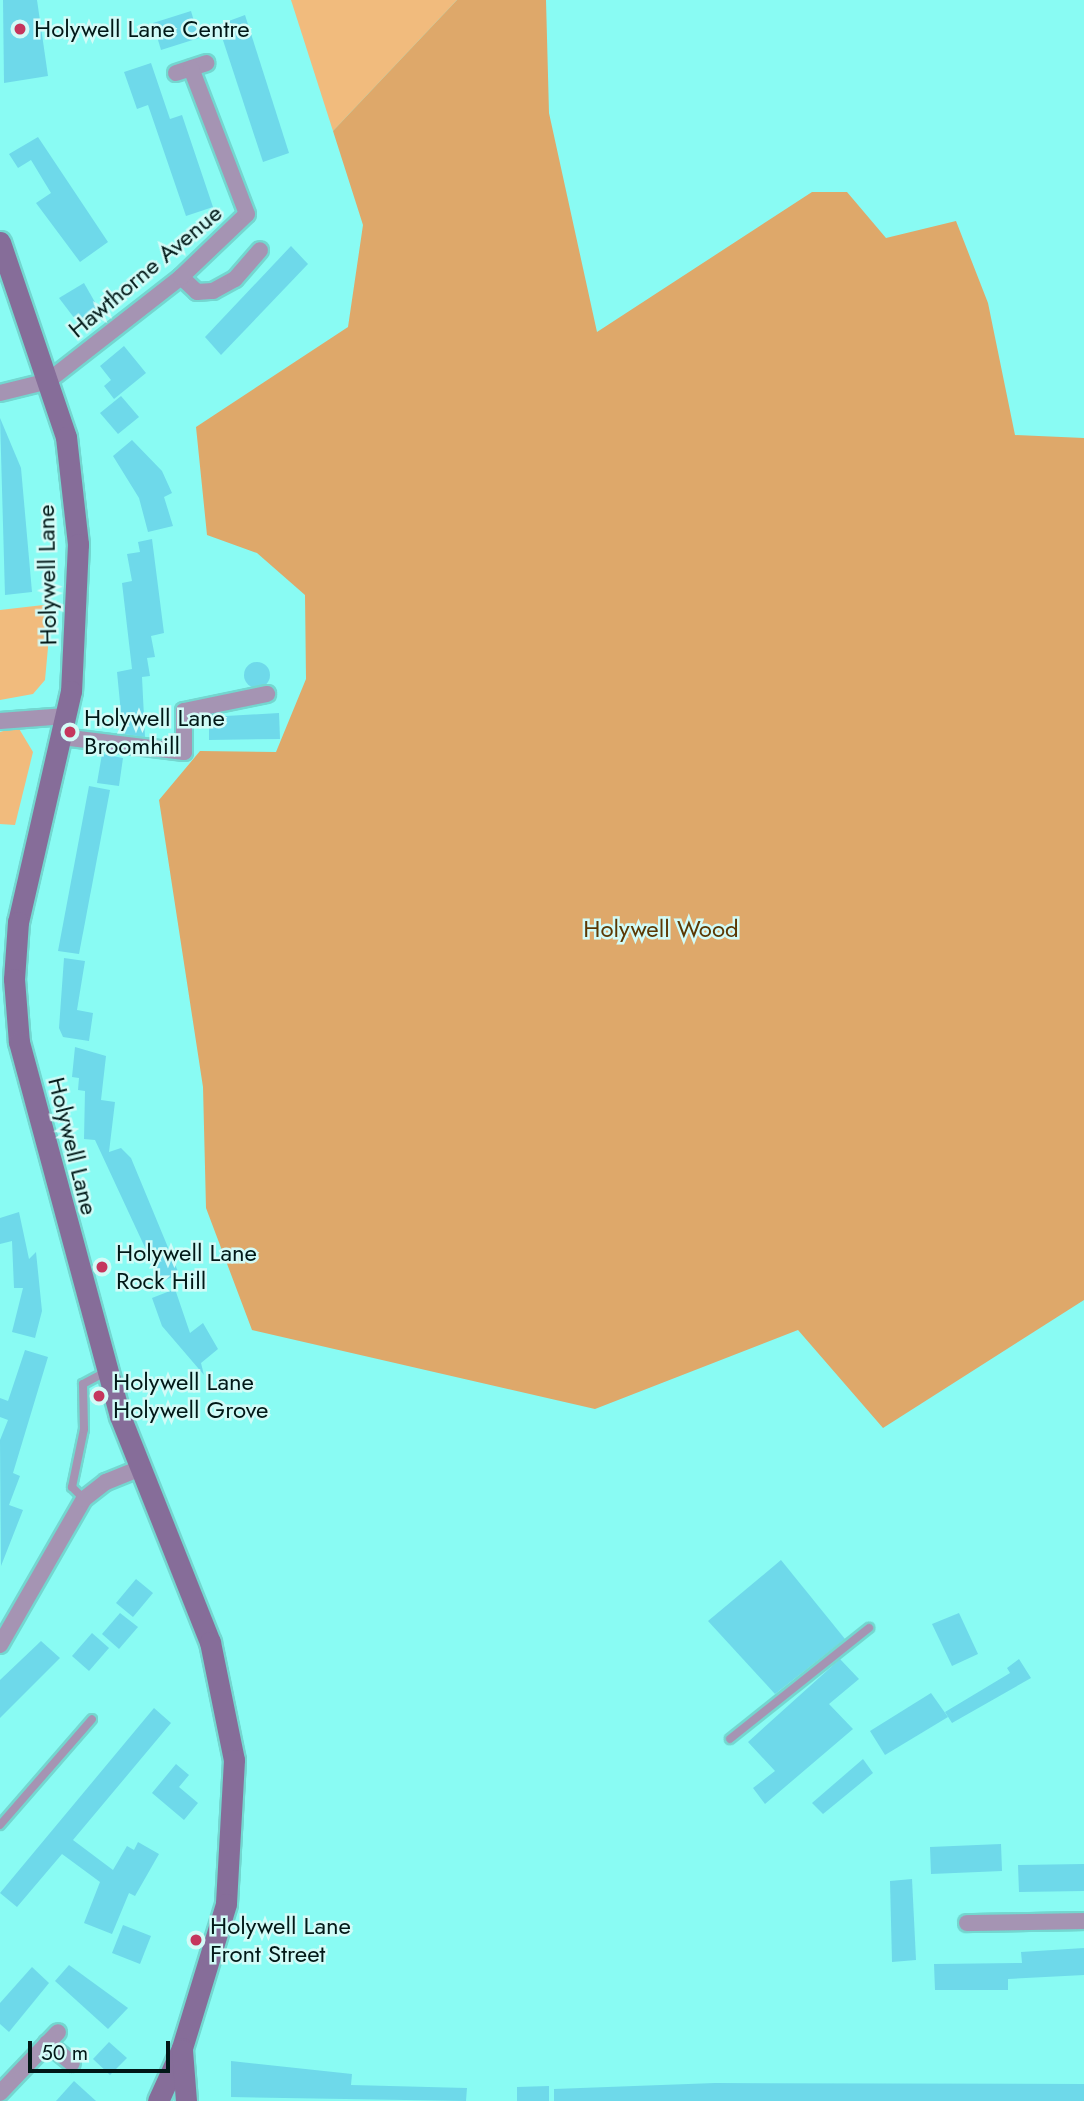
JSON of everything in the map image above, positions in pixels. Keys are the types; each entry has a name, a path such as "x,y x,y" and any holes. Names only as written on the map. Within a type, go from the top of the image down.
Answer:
{"main road":[{"name":"Holywell Lane","path":"0,242 66,436 78,544 64,726 18,922 14,979 19,1042 106,1371 210,1642 234,1760 226,1904 182,2048 158,2101"},
{"name":"Holywell Lane","path":"182,2048 186,2101"}],"street":[{"name":"Hawthorne Avenue","path":"48,381 181,277 247,214 191,68"},
{"path":"181,277 197,292 214,291 235,279 260,250"},
{"path":"0,393 48,381"},
{"path":"0,721 64,726 184,752 184,711 267,694"},
{"path":"0,1645 84,1499 106,1482 141,1468"},
{"path":"967,1923 1084,1921"},
{"path":"0,2093 52,2038 72,2063"}],"lane":[{"path":"84,1499 72,1487 83,1438 83,1384 106,1371"},
{"path":"730,1739 869,1628"},
{"path":"0,1825 92,1719"}],"shaded area":[{"path":"291,0 457,0 333,131"},
{"path":"52,604 45,680 33,694 0,700 0,610"},
{"path":"18,727 33,752 15,825 0,824 0,732"}],"green space":[{"name":"Holywell Wood","path":"457,0 546,0 549,113 597,332 812,192 847,192 886,238 956,221 988,303 1015,435 1084,438 1084,1300 883,1428 798,1330 595,1409 252,1330 206,1208 203,1087 159,800 200,751 276,752 306,679 305,595 257,553 207,535 196,427 348,327 363,225 333,131"}],"building":[{"name":"Holywell Lane Centre","path":"3,0 37,0 48,76 4,83"},
{"path":"191,11 199,38 161,50 153,23"},
{"path":"245,15 289,153 263,162 218,25"},
{"path":"151,63 170,119 182,115 213,207 186,216 148,105 137,109 124,72"},
{"path":"38,137 108,242 80,262 36,203 51,193 31,160 18,168 9,154"},
{"path":"291,246 308,264 221,355 205,337"},
{"path":"84,283 100,311 78,323 59,298"},
{"path":"124,346 146,373 114,399 104,386 111,380 100,366"},
{"path":"121,396 139,417 118,434 100,413"},
{"path":"0,418 21,468 32,592 5,595"},
{"path":"132,440 162,471 172,493 164,497 173,526 148,532 139,498 113,456"},
{"path":"152,539 164,633 151,636 155,657 147,658 150,676 142,677 145,737 123,734 117,672 132,669 122,583 132,581 127,554 140,552 138,542"},
{"path":"257,662 266,666 270,675 266,684 257,688 248,684 244,675 248,666"},
{"path":"279,713 280,739 209,740 209,717"},
{"path":"102,754 123,758 119,786 97,783"},
{"path":"89,786 110,790 79,954 58,951"},
{"path":"64,958 85,961 77,1010 93,1013 89,1041 63,1037 59,1028"},
{"path":"75,1047 106,1056 101,1100 115,1102 109,1152 121,1148 131,1158 179,1274 161,1282 95,1140 84,1139 85,1091 78,1090 79,1078 72,1077"},
{"path":"19,1212 29,1259 36,1252 42,1311 35,1338 12,1332 23,1288 14,1288 12,1241 0,1244 0,1218"},
{"path":"175,1289 190,1333 203,1323 218,1349 201,1363 204,1375 162,1326 152,1298"},
{"path":"25,1350 48,1357 13,1473 20,1476 9,1505 23,1510 1,1566 0,1440 8,1420 0,1417 0,1398 8,1401"},
{"path":"781,1560 845,1639 775,1694 708,1621"},
{"path":"136,1579 153,1593 133,1617 116,1603"},
{"path":"120,1613 138,1627 119,1649 102,1634"},
{"path":"959,1613 978,1654 952,1666 932,1624"},
{"path":"92,1633 109,1648 89,1671 72,1656"},
{"path":"41,1641 60,1658 0,1718 0,1680"},
{"path":"840,1659 859,1679 829,1704 853,1729 765,1804 753,1788 775,1771 748,1742"},
{"path":"1019,1659 1031,1678 952,1723 945,1712 1010,1673 1007,1668"},
{"path":"931,1693 948,1717 885,1755 870,1731"},
{"path":"154,1708 171,1723 73,1840 113,1870 127,1846 134,1850 138,1842 159,1854 135,1896 129,1893 112,1934 84,1923 100,1882 62,1854 17,1907 0,1893"},
{"path":"863,1759 873,1773 823,1814 812,1803"},
{"path":"176,1764 189,1775 179,1787 198,1803 184,1820 152,1793"},
{"path":"1001,1844 1002,1871 931,1874 930,1847"},
{"path":"1084,1864 1084,1891 1019,1892 1018,1865"},
{"path":"912,1879 916,1960 892,1962 890,1881"},
{"path":"123,1925 151,1936 140,1964 112,1953"},
{"path":"1084,1948 1084,1975 1008,1979 1008,1990 935,1990 934,1964 1022,1963 1021,1952"},
{"path":"69,1965 128,2008 108,2029 55,1981"},
{"path":"32,1967 49,1983 9,2032 0,2024 0,2003"},
{"path":"109,2042 127,2058 110,2075 93,2059"},
{"path":"231,2061 352,2074 351,2085 467,2088 466,2101 231,2097"},
{"path":"74,2081 96,2101 56,2101"},
{"path":"715,2083 1084,2084 1084,2101 554,2101 554,2089"},
{"path":"549,2086 549,2101 517,2101 517,2087"}],"place":[{"name":"Holywell Lane Centre","path":"20,29"},
{"name":"Holywell Lane Broomhill","path":"70,732"},
{"name":"Holywell Lane Rock Hill","path":"102,1267"},
{"name":"Holywell Lane Holywell Grove","path":"99,1396"},
{"name":"Holywell Lane Front Street","path":"196,1940"}]}
